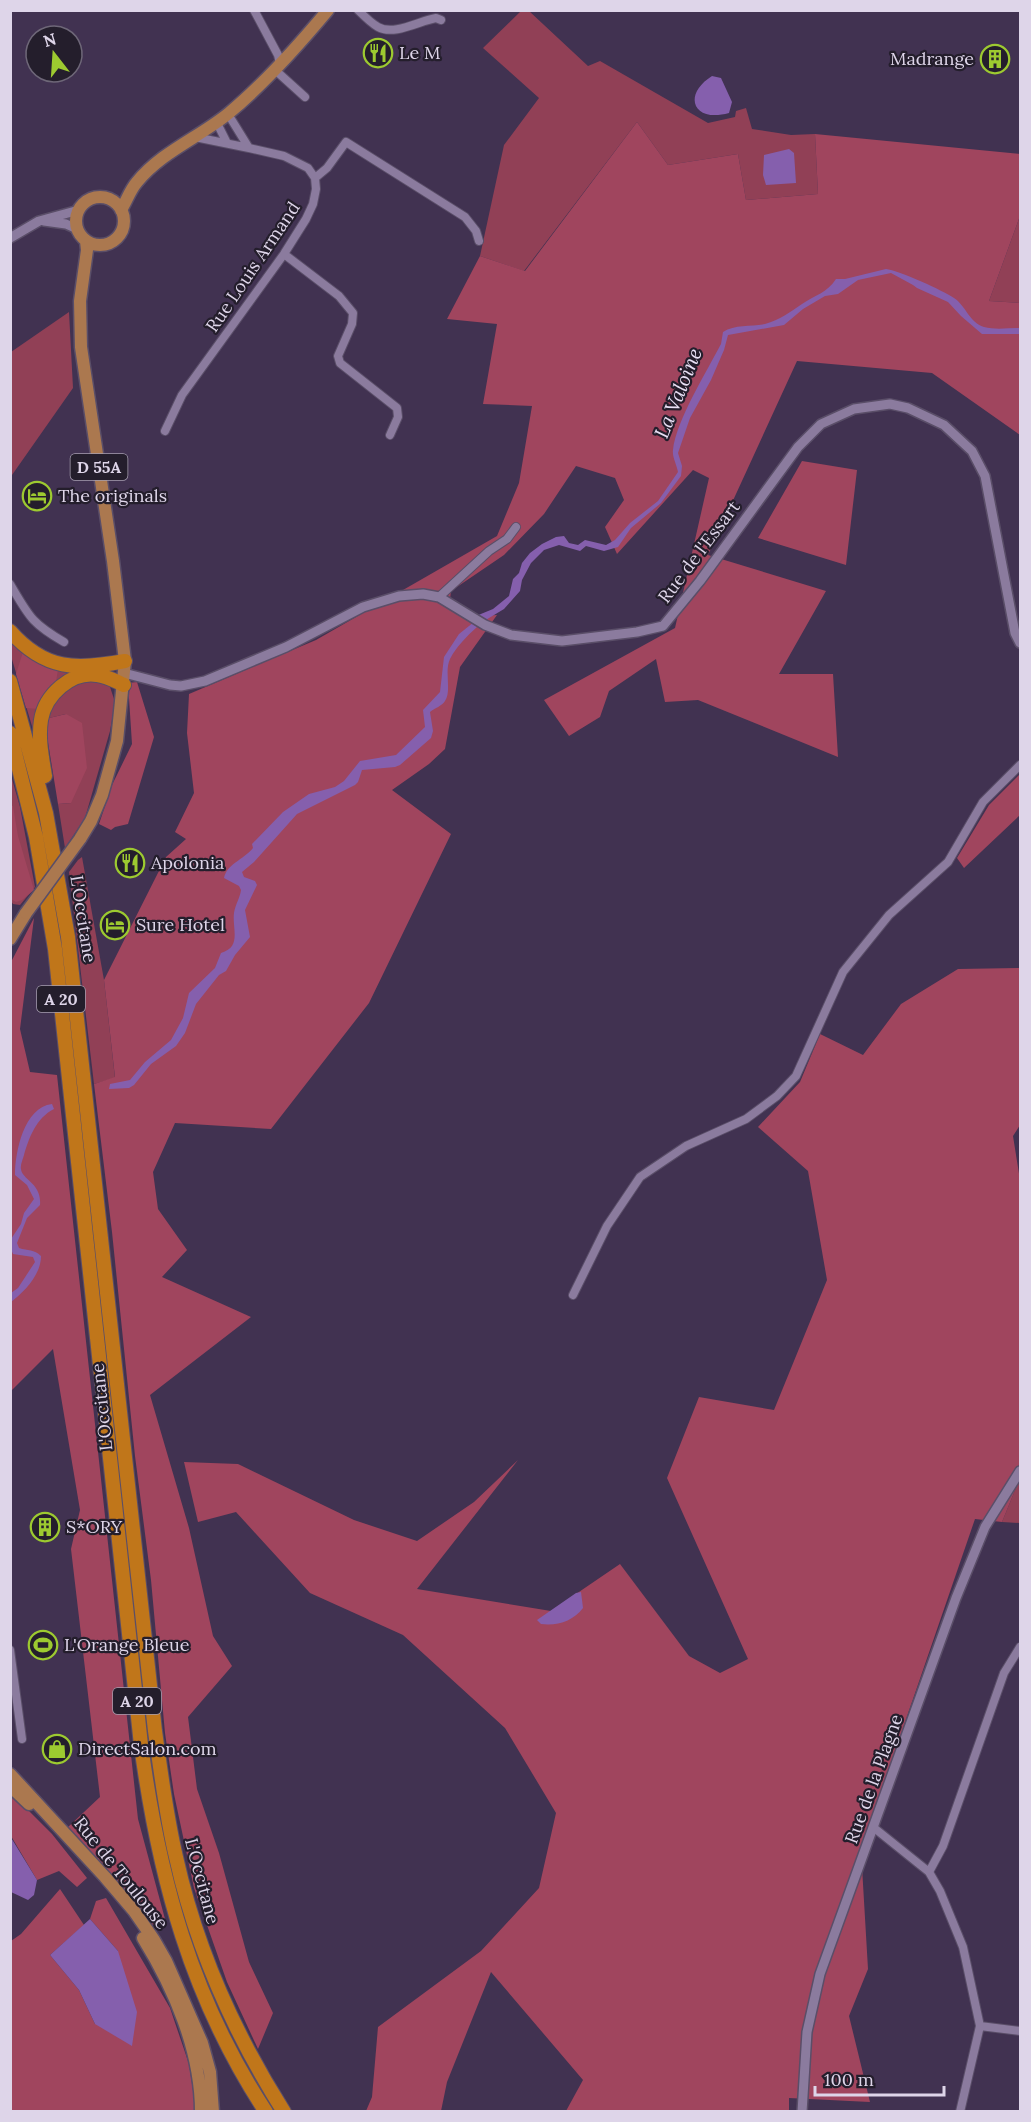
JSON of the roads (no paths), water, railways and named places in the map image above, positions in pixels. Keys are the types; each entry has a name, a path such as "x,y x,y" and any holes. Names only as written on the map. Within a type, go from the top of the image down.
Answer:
{"highway":[{"path":"10,631 41,657 56,663 124,673"},
{"path":"46,813 48,795 40,737 41,718 48,701 59,688 78,677 124,673"},
{"name":"L'Occitane","path":"10,681 46,813 75,986 149,1676 168,1820 186,1898 216,1985 242,2041 284,2112"},
{"name":"L'Occitane","path":"10,733 36,837 55,949 141,1745 152,1815 169,1894 190,1961 235,2061 266,2112"}],"main road":[{"path":"107,198 122,210 124,217 122,232 111,243 91,244 77,229 76,216 79,210 91,199 107,198 139,179 155,165 217,123 277,66 328,10"},
{"path":"122,210 139,179"},
{"name":"D 55A","path":"14,932 80,839 95,812 110,771 119,730 124,673 113,561 81,347 80,301 86,241"},
{"name":"D 55A","path":"84,272 104,245"},
{"name":"Rue de Toulouse","path":"10,1774 134,1911 166,1960 189,2022 200,2088 201,2112"},
{"name":"Rue de Toulouse","path":"10,1786 97,1875 131,1918 202,2043 210,2073 213,2112"}],"street":[{"path":"254,10 278,56 277,66 305,97"},
{"path":"358,10 378,27 385,29 436,18 441,20"},
{"path":"228,114 249,148"},
{"path":"217,123 227,142"},
{"path":"195,137 284,156 309,168 315,178 327,168 346,142 465,218 476,231 479,241"},
{"name":"Rue Louis Armand","path":"165,431 182,395 284,254 306,219 313,204 316,189 315,178"},
{"path":"10,238 39,221 79,210"},
{"path":"39,221 66,224 77,229"},
{"path":"284,254 339,296 353,313 352,324 338,356 340,363 397,408 398,417 390,435"},
{"name":"Rue de l'Essart","path":"124,673 170,685 181,686 205,681 286,647 363,607 399,596 423,594 439,597 485,625 511,635 562,641 637,632 663,626 700,581 798,447 821,424 854,409 890,404 908,408 944,425 972,451 985,476 1015,633 1020,642"},
{"path":"439,597 489,551 507,539 516,526"},
{"path":"10,584 31,619 40,628 64,642"},
{"path":"573,1295 607,1226 640,1177 686,1146 746,1119 777,1096 796,1076 843,972 889,915 948,862 983,802 1020,765"},
{"name":"Rue de la Plagne","path":"802,2112 807,2032 820,1974 964,1578 985,1527 1020,1471"},
{"path":"929,1872 943,1846 1004,1673 1020,1647"},
{"path":"10,1650 22,1739"},
{"path":"873,1827 929,1872 940,1891 963,1947 980,2026 960,2112"},
{"path":"980,2026 1020,2031"}],"place":[{"name":"Le M","path":"378,53"},
{"name":"Madrange","path":"995,59"},
{"name":"The originals","path":"37,496"},
{"name":"Apolonia","path":"130,863"},
{"name":"Sure Hotel","path":"115,925"},
{"name":"S*ORY","path":"45,1527"},
{"name":"L'Orange Bleue","path":"43,1645"},
{"name":"DirectSalon.com","path":"57,1749"}],"water label":[{"name":"La Valoine","path":"678,393"}]}
